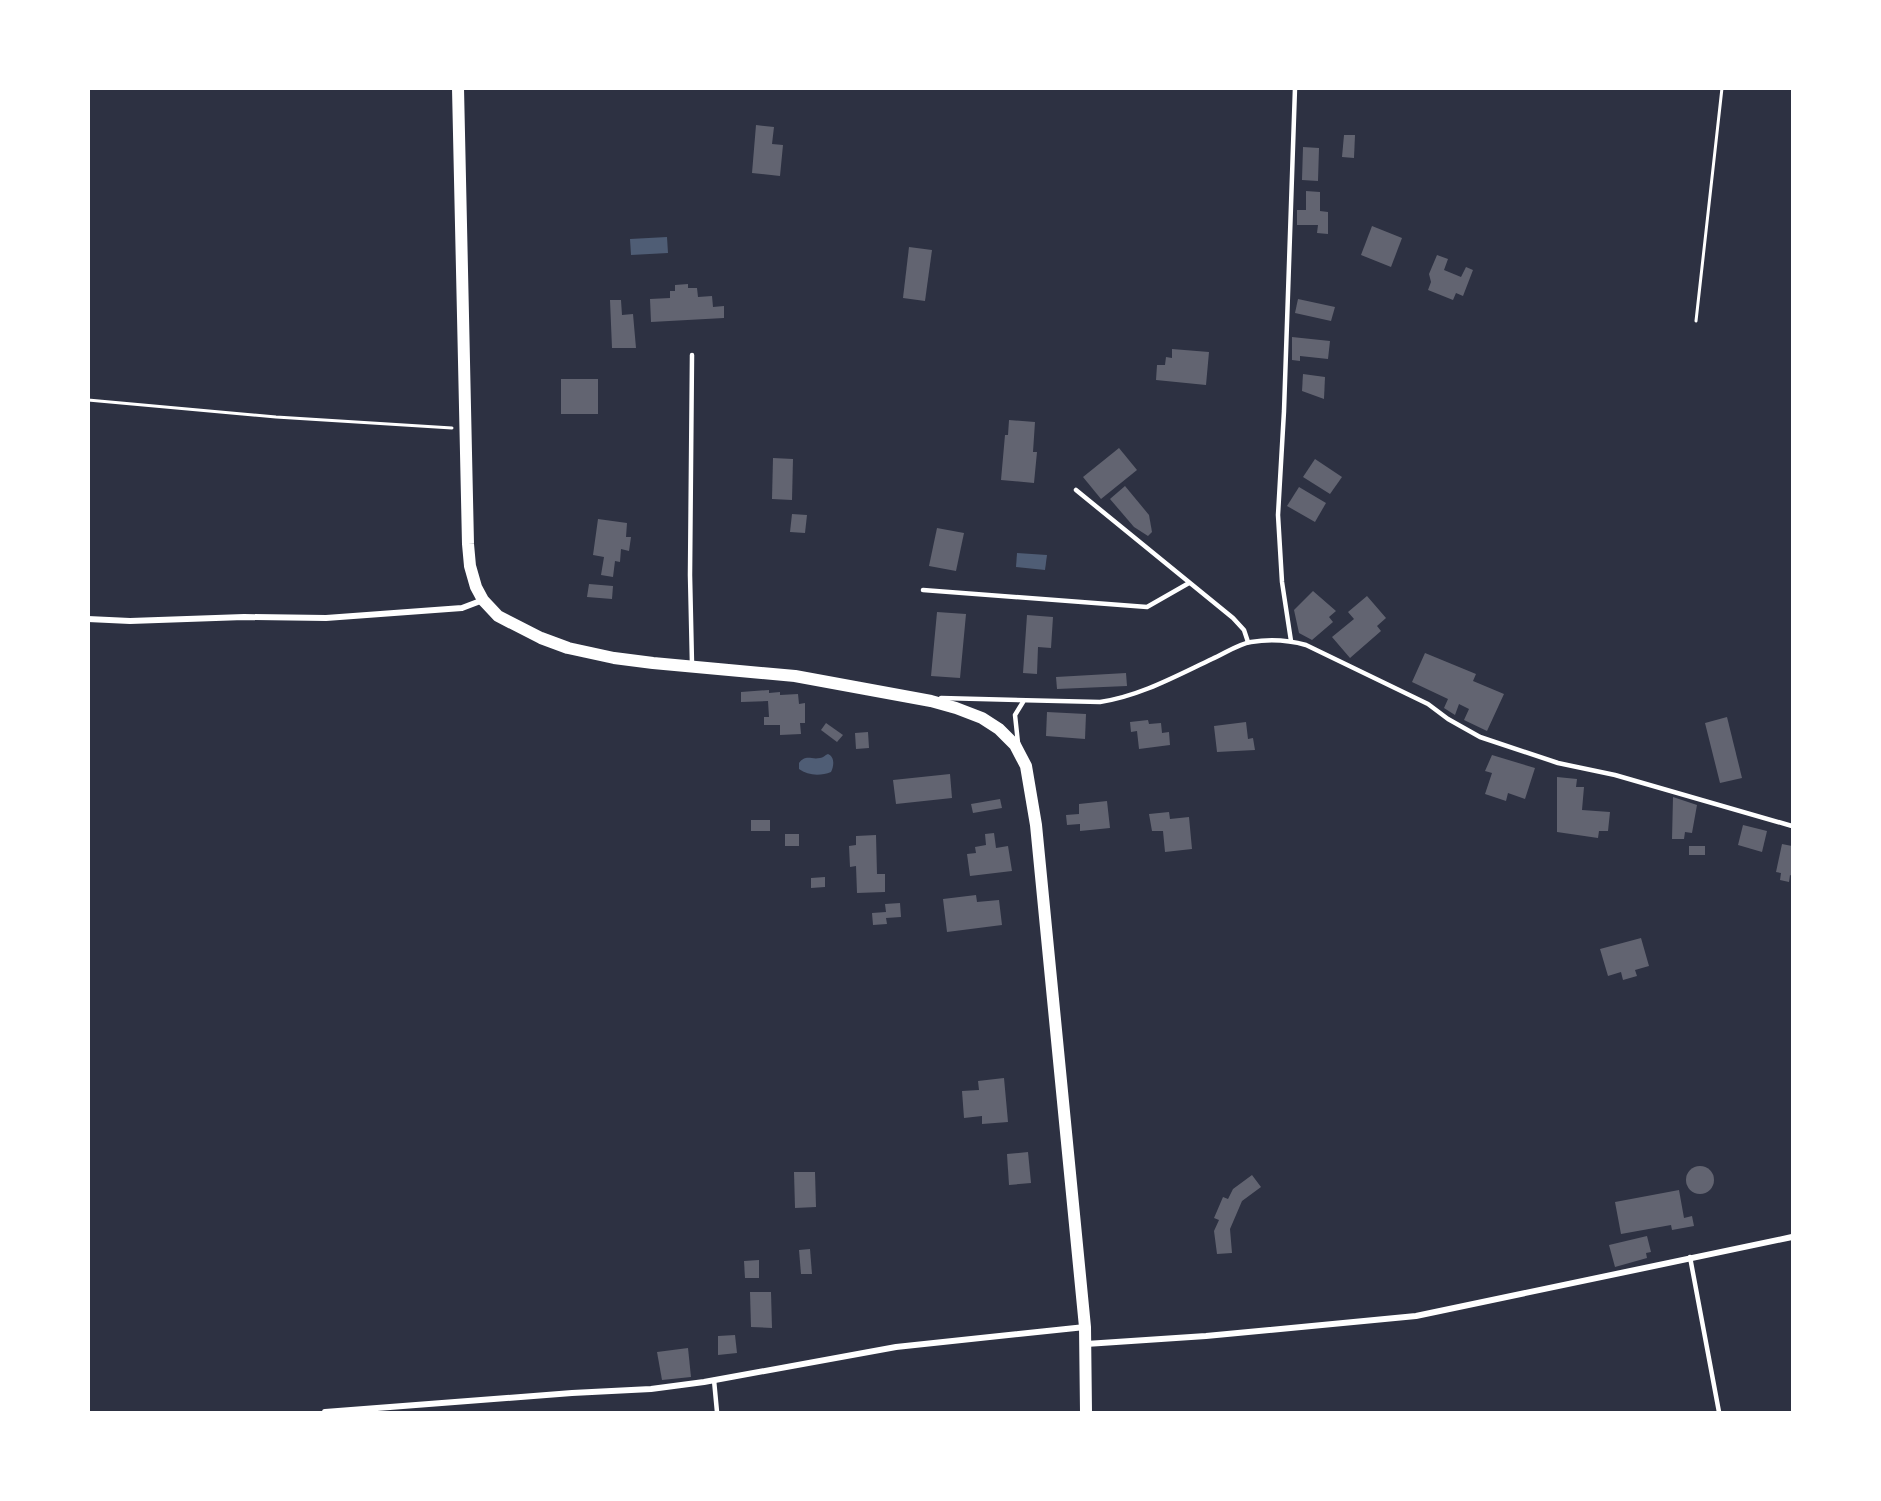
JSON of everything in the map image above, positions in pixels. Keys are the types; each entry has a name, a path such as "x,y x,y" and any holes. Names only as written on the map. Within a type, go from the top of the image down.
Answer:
{"main road":[{"path":"458,88 470,566 476,587 483,600 498,616 518,628 568,648 614,658 795,676 956,708 982,718 999,729 1015,746 1026,766 1037,836 1085,1327 1086,1413"}],"street":[{"path":"88,619 130,621 244,616 326,618 462,608 483,600"},
{"path":"1086,1344 1206,1336 1416,1316 1792,1237"},
{"path":"326,1413 572,1393 651,1389 896,1347 1085,1327"}],"lane":[{"path":"1291,641 1282,582 1278,515 1284,411 1295,88"},
{"path":"692,355 690,575 692,667"},
{"path":"1076,490 1233,618 1244,630 1248,642"},
{"path":"923,590 1147,607 1189,583"},
{"path":"903,697 999,699 1023,702 1100,702 1126,698 1248,642 1291,641 1306,645 1408,694 1480,737 1558,764 1615,775 1792,826"},
{"path":"1023,702 1015,715 1019,746 1026,766"},
{"path":"1690,1257 1719,1413"},
{"path":"714,1380 717,1413"}],"path":[{"path":"1696,321 1722,88"},
{"path":"88,399 276,417 466,429"}],"water":[{"path":"667,237 668,253 631,255 630,239"},
{"path":"1017,553 1047,555 1045,570 1016,567"},
{"path":"828,754 832,757 833,762 831,772 815,775 799,769 799,763 804,759 821,758"}],"building":[{"path":"756,125 774,127 772,144 783,145 780,176 752,173"},
{"path":"1344,135 1355,135 1354,158 1342,157"},
{"path":"1303,147 1319,148 1318,181 1302,180"},
{"path":"1306,191 1320,192 1320,211 1328,212 1328,234 1317,233 1318,225 1297,225 1297,210 1306,210"},
{"path":"1372,226 1402,238 1391,267 1361,255"},
{"path":"909,247 932,250 925,301 903,298"},
{"path":"1437,255 1448,259 1444,270 1461,277 1466,267 1473,270 1463,296 1456,293 1453,300 1428,290 1431,282 1429,274"},
{"path":"688,284 688,288 697,288 698,297 712,296 713,307 724,306 724,318 651,322 650,299 670,298 670,291 675,291 675,285"},
{"path":"1298,299 1335,307 1331,321 1295,313"},
{"path":"610,300 621,300 622,315 633,314 636,348 612,348"},
{"path":"1292,337 1330,341 1328,359 1300,356 1300,361 1292,360"},
{"path":"1172,349 1209,352 1206,385 1156,380 1157,365 1165,365 1166,357 1172,358"},
{"path":"1303,374 1325,377 1324,399 1302,391"},
{"path":"561,379 598,379 598,414 561,414"},
{"path":"1009,420 1035,422 1033,452 1037,452 1034,483 1001,480 1005,435 1008,435"},
{"path":"1119,448 1137,470 1101,499 1083,477"},
{"path":"773,458 793,459 792,500 772,499"},
{"path":"1315,459 1342,477 1330,494 1303,477"},
{"path":"1125,486 1149,515 1152,532 1148,536 1134,527 1110,499"},
{"path":"1299,487 1326,503 1315,522 1287,506"},
{"path":"792,514 807,515 805,533 790,532"},
{"path":"598,519 627,523 626,537 631,537 629,551 621,549 620,562 615,561 613,577 601,575 604,557 593,555"},
{"path":"937,528 964,533 956,571 929,566"},
{"path":"589,584 613,586 612,599 587,597"},
{"path":"1313,591 1336,611 1329,617 1333,622 1312,640 1299,633 1294,610"},
{"path":"1367,596 1386,618 1377,626 1381,631 1350,658 1332,637 1354,619 1348,612"},
{"path":"937,612 966,614 960,678 931,676"},
{"path":"1027,615 1053,617 1051,648 1038,647 1037,674 1023,673"},
{"path":"1425,653 1476,674 1473,681 1504,694 1487,731 1464,720 1469,709 1459,704 1455,715 1444,708 1448,699 1412,682"},
{"path":"1126,673 1127,686 1057,689 1056,677"},
{"path":"769,690 769,693 780,692 780,695 798,694 799,704 805,703 805,723 800,723 801,734 780,735 780,725 764,725 764,717 769,717 768,701 741,702 741,692"},
{"path":"1047,712 1086,714 1085,739 1046,736"},
{"path":"1727,717 1742,778 1720,783 1705,723"},
{"path":"1148,720 1149,724 1161,723 1162,733 1169,732 1170,745 1139,749 1137,731 1131,732 1130,722"},
{"path":"1246,722 1248,739 1253,738 1255,750 1217,752 1214,726"},
{"path":"826,723 843,735 837,742 821,730"},
{"path":"868,732 869,748 856,749 855,733"},
{"path":"1492,755 1535,768 1525,799 1508,793 1506,801 1485,794 1492,773 1485,771"},
{"path":"950,774 952,798 896,804 893,780"},
{"path":"1557,777 1577,779 1576,787 1584,787 1582,810 1610,812 1608,831 1599,831 1598,838 1557,832"},
{"path":"1673,797 1697,805 1692,833 1685,832 1684,839 1672,839"},
{"path":"1000,799 1002,808 973,813 971,804"},
{"path":"1107,801 1110,828 1080,831 1080,824 1067,825 1066,815 1079,814 1079,804"},
{"path":"1169,812 1170,819 1189,817 1192,849 1165,852 1163,831 1152,831 1149,814"},
{"path":"751,820 770,820 770,831 751,831"},
{"path":"1743,825 1767,831 1762,852 1738,845"},
{"path":"994,833 996,848 1008,846 1012,871 970,876 967,854 976,853 975,847 986,845 985,834"},
{"path":"785,834 799,834 799,846 785,846"},
{"path":"876,835 877,874 885,874 885,892 857,893 856,866 850,867 849,846 856,845 856,836"},
{"path":"1782,844 1792,846 1792,876 1790,875 1789,882 1780,880 1781,873 1776,872"},
{"path":"1689,846 1705,846 1705,855 1689,855"},
{"path":"825,877 825,887 811,888 811,878"},
{"path":"976,895 977,902 999,900 1002,925 947,932 943,899"},
{"path":"900,903 901,917 886,918 887,924 873,925 872,913 886,912 885,904"},
{"path":"1641,938 1649,966 1635,970 1637,976 1623,980 1621,972 1608,976 1600,949"},
{"path":"1004,1078 1008,1122 982,1124 982,1116 964,1118 962,1091 979,1090 978,1081"},
{"path":"1028,1152 1031,1183 1009,1185 1007,1154"},
{"path":"1700,1166 1710,1170 1714,1180 1710,1190 1700,1194 1690,1190 1686,1180 1690,1170"},
{"path":"794,1172 815,1172 816,1207 795,1208"},
{"path":"1252,1175 1261,1187 1242,1201 1230,1229 1232,1253 1217,1254 1214,1231 1219,1220 1214,1218 1223,1197 1228,1199 1233,1189"},
{"path":"1679,1190 1684,1218 1692,1216 1694,1226 1672,1230 1671,1225 1621,1234 1615,1202"},
{"path":"1647,1236 1651,1252 1646,1253 1647,1258 1615,1267 1609,1245"},
{"path":"810,1249 812,1274 801,1274 799,1250"},
{"path":"759,1260 759,1278 745,1278 744,1261"},
{"path":"750,1292 771,1292 772,1328 751,1327"},
{"path":"735,1335 737,1353 718,1355 718,1336"},
{"path":"688,1348 691,1377 662,1380 657,1352"}]}
